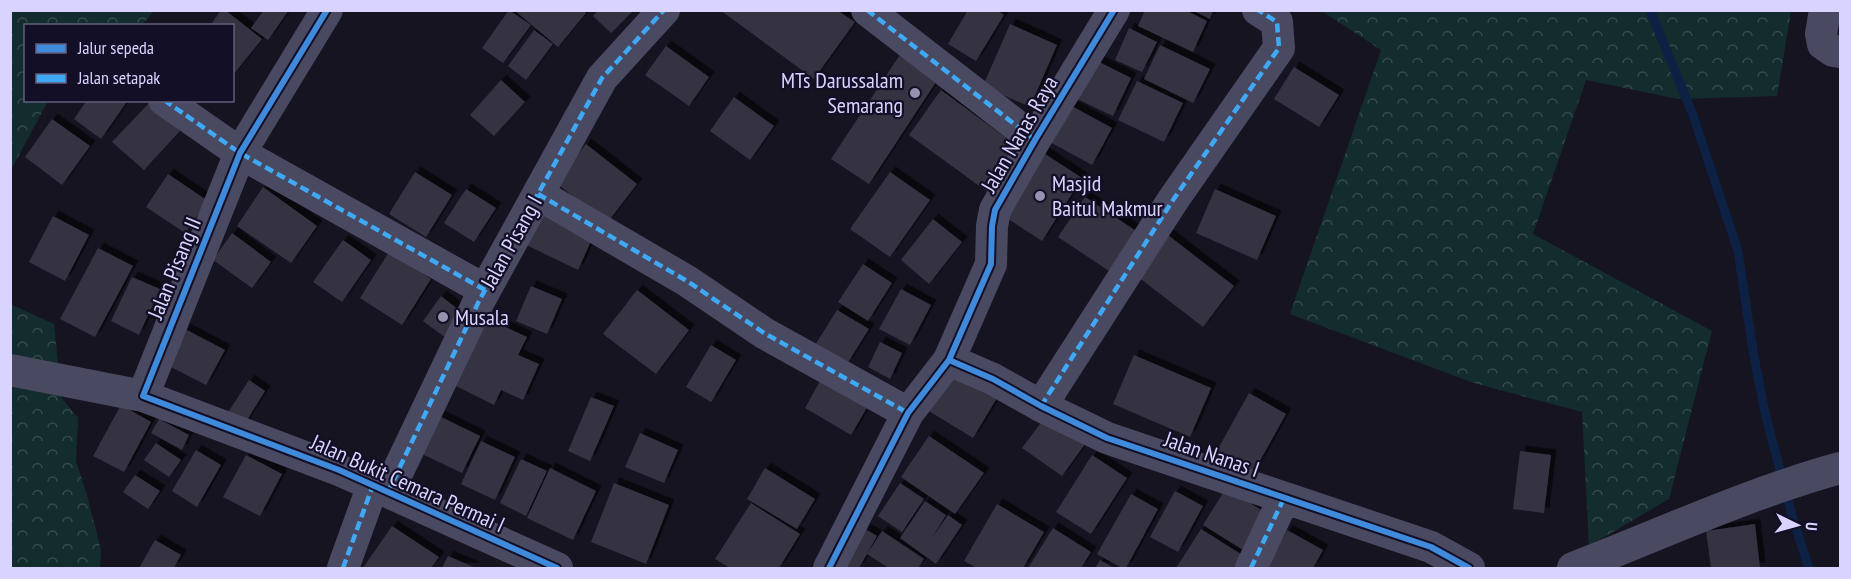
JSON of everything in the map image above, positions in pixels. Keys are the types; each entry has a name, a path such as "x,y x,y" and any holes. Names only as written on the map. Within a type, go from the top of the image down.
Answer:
{"street":[{"name":"Jalan Pisang II","path":"142,396 240,153 327,10"},
{"name":"Jalan Pisang I","path":"343,568 380,489 485,290 602,78 664,10"},
{"path":"867,10 1035,140"},
{"name":"Jalan Nanas Raya","path":"829,568 908,413 949,360 991,264 992,226 995,210 1114,10"},
{"path":"1041,406 1173,200 1279,48 1277,22 1258,10"},
{"path":"1825,10 1821,34 1823,44 1833,51 1840,52"},
{"path":"167,102 240,153 485,290"},
{"path":"538,194 687,281 765,333 908,413"},
{"name":"Jalan Nanas I","path":"949,360 993,379 1041,406 1107,438 1431,547 1468,568"},
{"name":"Jalan Bukit Cemara Permai I","path":"10,370 142,396 339,470 557,568"},
{"path":"1573,568 1799,480 1840,468"},
{"path":"1251,568 1284,498"}],"green space":[{"path":"11,10 154,11 143,24 24,24 24,102 47,102 11,170"},
{"path":"1322,11 1791,11 1777,96 1678,99 1586,80 1533,234 1712,331 1669,499 1589,546 1582,412 1474,383 1290,314 1381,50"},
{"path":"10,304 54,324 58,364 57,392 78,418 76,461 101,550 100,568 11,568"}],"building":[{"path":"221,10 225,10 262,39 234,74 234,24 211,24"},
{"path":"264,10 289,10 268,40 251,28"},
{"path":"509,10 531,25 503,63 482,48"},
{"path":"514,10 583,10 586,13 558,47"},
{"path":"598,10 634,10 611,33 593,16"},
{"path":"720,10 837,10 855,22 814,79"},
{"path":"968,10 997,10 1004,15 976,61 948,44"},
{"path":"1145,10 1185,10 1207,21 1193,52 1138,26"},
{"path":"1192,10 1213,10 1210,19"},
{"path":"1010,24 1057,45 1030,107 983,86"},
{"path":"1129,28 1157,42 1142,72 1115,60"},
{"path":"534,30 553,44 526,80 508,66"},
{"path":"1160,45 1210,69 1193,103 1144,79"},
{"path":"666,46 709,77 689,106 645,75"},
{"path":"901,53 938,79 869,184 831,159"},
{"path":"1093,59 1131,78 1113,116 1075,98"},
{"path":"1294,67 1339,95 1319,127 1274,99"},
{"path":"501,80 525,102 494,136 470,115"},
{"path":"1137,81 1183,103 1164,142 1118,120"},
{"path":"941,90 1021,149 989,193 909,135"},
{"path":"734,97 774,126 750,160 710,131"},
{"path":"86,102 127,102 101,139 74,119"},
{"path":"150,102 180,131 144,170 112,142"},
{"path":"1068,104 1112,128 1092,165 1048,141"},
{"path":"52,119 90,146 62,185 25,157"},
{"path":"586,144 637,184 607,223 555,182"},
{"name":"Masjid Baitul Makmur","path":"1039,150 1082,178 1042,241 999,213"},
{"path":"415,172 452,195 426,237 389,214"},
{"path":"890,172 930,200 890,257 850,229"},
{"path":"168,174 208,201 185,233 146,207"},
{"path":"263,187 317,226 291,263 237,226"},
{"path":"466,189 496,208 474,242 444,223"},
{"path":"1215,189 1276,216 1257,260 1196,233"},
{"path":"1085,197 1136,231 1109,271 1058,237"},
{"path":"537,202 596,230 578,270 518,241"},
{"path":"53,216 89,235 65,281 29,262"},
{"path":"933,219 962,242 929,284 901,260"},
{"path":"1164,232 1234,286 1203,327 1133,273"},
{"path":"232,233 271,262 252,288 213,260"},
{"path":"343,240 371,260 342,302 313,282"},
{"path":"98,248 133,266 95,337 60,319"},
{"path":"389,252 431,279 402,325 360,298"},
{"path":"863,264 892,283 868,321 838,302"},
{"path":"132,277 160,289 139,335 111,321"},
{"path":"531,286 562,299 547,334 516,321"},
{"path":"901,289 931,305 910,345 879,329"},
{"path":"637,290 689,330 656,374 603,334"},
{"name":"Musala","path":"441,296 464,314 446,338 423,321"},
{"path":"837,310 869,329 847,364 815,345"},
{"path":"484,317 527,337 518,355 539,364 523,400 501,390 494,405 452,384"},
{"path":"185,329 225,350 206,385 167,365"},
{"path":"880,342 902,353 890,379 868,367"},
{"path":"711,345 736,360 711,402 686,387"},
{"path":"1134,355 1211,388 1190,437 1113,404"},
{"path":"948,368 997,398 973,438 924,408"},
{"path":"825,372 872,399 851,435 805,408"},
{"path":"249,380 265,391 244,425 227,414"},
{"path":"1249,393 1286,414 1251,477 1214,456"},
{"path":"591,397 614,406 590,461 568,451"},
{"path":"121,405 151,422 124,472 93,456"},
{"path":"439,416 480,436 462,473 422,454"},
{"path":"1046,416 1085,444 1062,476 1022,448"},
{"path":"159,419 189,435 182,450 151,433"},
{"path":"640,433 678,450 664,483 625,467"},
{"path":"929,436 984,473 955,514 901,477"},
{"path":"481,441 515,457 495,500 461,484"},
{"path":"156,443 181,460 169,477 144,460"},
{"path":"196,450 221,465 197,507 172,491"},
{"path":"1520,451 1551,455 1544,513 1513,509"},
{"path":"246,455 282,474 260,516 223,497"},
{"path":"1092,455 1127,478 1091,534 1056,512"},
{"path":"521,459 547,471 526,516 500,503"},
{"path":"550,468 596,491 573,540 527,518"},
{"path":"765,468 815,499 797,529 747,499"},
{"path":"135,475 160,491 148,509 123,492"},
{"path":"614,483 669,505 646,564 591,542"},
{"path":"900,483 924,499 902,532 878,516"},
{"path":"1226,488 1271,516 1248,553 1203,525"},
{"path":"1175,491 1203,506 1178,552 1150,537"},
{"path":"1131,494 1158,509 1126,568 1122,568 1097,554"},
{"path":"925,501 946,515 932,538 948,515 962,525 936,564 900,538"},
{"path":"751,503 800,534 779,568 730,568 715,559"},
{"path":"997,504 1044,532 1023,568 977,568 964,561"},
{"path":"1755,524 1760,568 1711,568 1706,531"},
{"path":"392,526 439,557 431,568 363,568"},
{"path":"1053,528 1091,552 1081,568 1028,568"},
{"path":"865,529 877,536 859,568 845,568"},
{"path":"1201,529 1244,556 1236,568 1176,568"},
{"path":"1287,530 1323,550 1313,568 1267,568"},
{"path":"882,531 924,559 918,568 889,568 867,554"},
{"path":"155,540 181,555 174,568 139,568"},
{"path":"448,556 476,568 442,568"},
{"path":"1100,560 1114,568 1095,568"}],"waterway":[{"path":"1650,10 1693,115 1738,251 1765,413 1793,519 1809,568"}],"marked path":[{"path":"388,492 479,301 602,78 664,10"},
{"path":"867,10 1035,140"},
{"path":"1041,406 1173,200 1279,48 1277,22 1258,10"},
{"path":"167,102 240,153 485,290"},
{"path":"538,194 687,281 764,333 908,413 906,417"},
{"path":"343,568 373,485"},
{"path":"1251,568 1284,498"}],"cycle path":[{"path":"327,10 240,153 143,396 339,470 557,568"},
{"path":"829,568 908,413 949,360 991,264 992,226 995,210 1114,10"},
{"path":"949,360 993,379 1041,406 1107,438 1431,547 1469,568"}],"place":[{"name":"MTs Darussalam Semarang","path":"915,93"},
{"name":"Masjid Baitul Makmur","path":"1040,196"},
{"name":"Musala","path":"443,317"}]}
